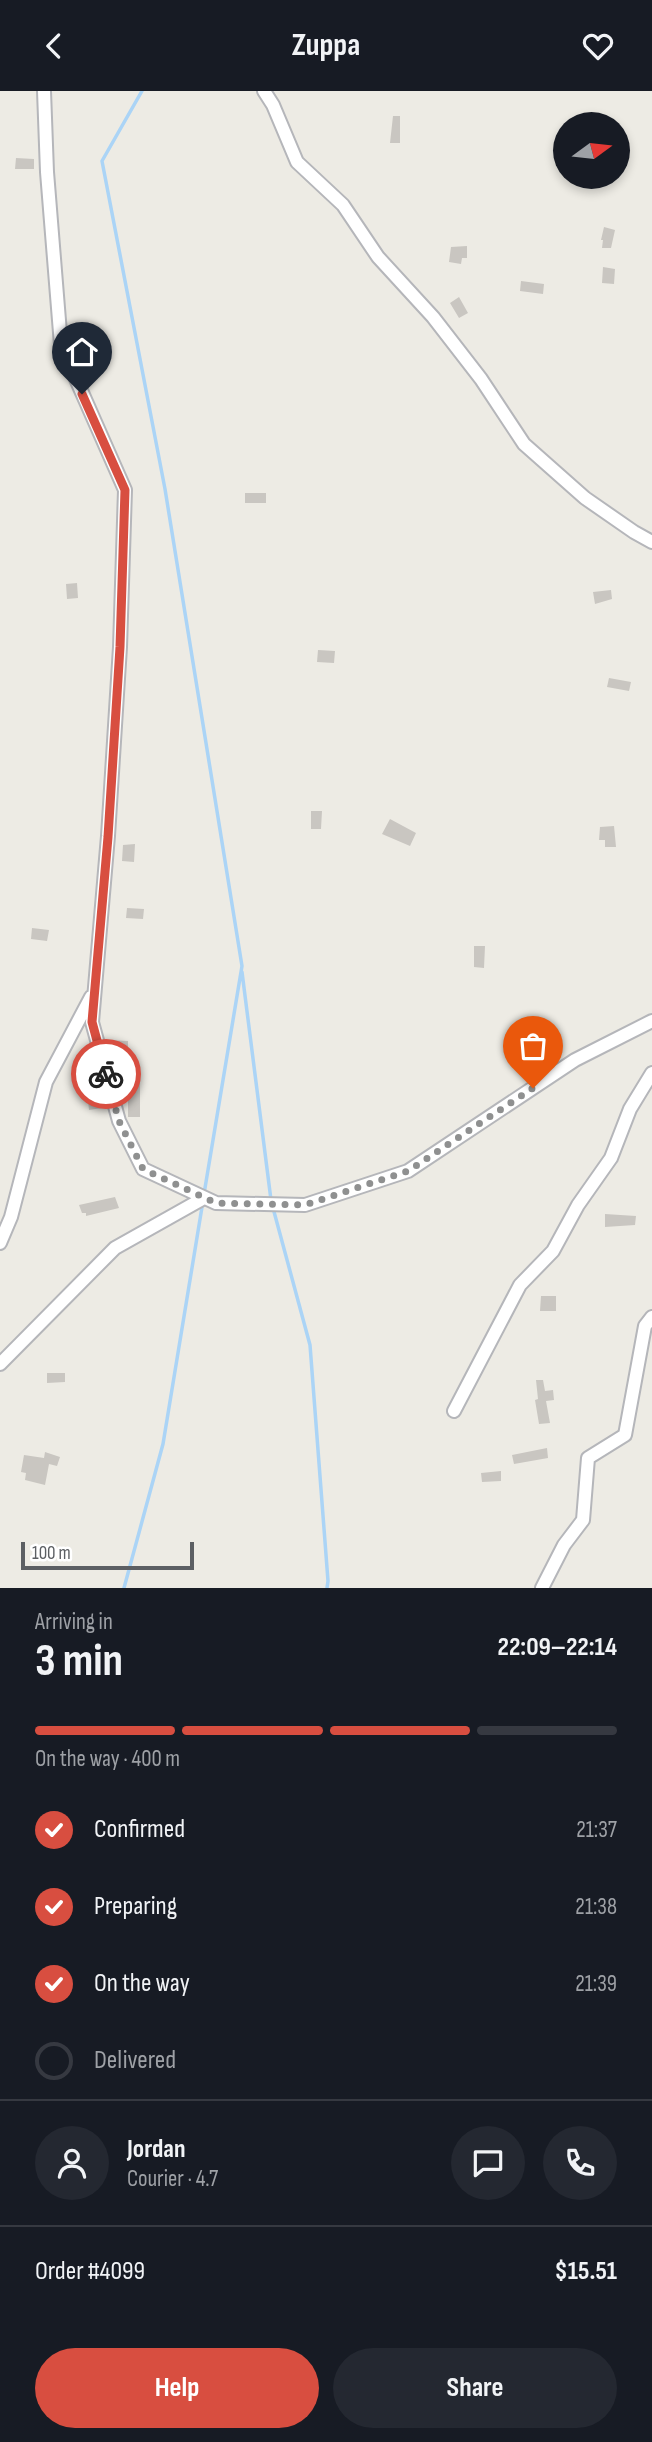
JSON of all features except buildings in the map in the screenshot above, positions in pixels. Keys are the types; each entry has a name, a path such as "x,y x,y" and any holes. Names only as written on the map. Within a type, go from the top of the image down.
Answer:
{"street":[{"path":"44,91 47,172 61,345 125,490 120,647 92,1022 119,1121 143,1169 216,1203 305,1205 408,1171 575,1060 652,1021"},
{"path":"264,91 273,105 297,162 343,205 378,257 433,317 481,379 524,444 585,498 652,542"},
{"path":"0,1243 11,1217 46,1082 95,991"},
{"path":"454,1411 520,1285 552,1251 578,1205 611,1158 630,1109 652,1073"},
{"path":"0,1364 115,1248 204,1198"},
{"path":"542,1588 564,1545 583,1520 588,1458 625,1435 645,1326 652,1317"}],"waterway":[{"path":"142,91 102,161 165,489 242,966 204,1194"},
{"path":"242,972 271,1200"},
{"path":"124,1588 163,1444 203,1201"},
{"path":"273,1208 310,1345 327,1588"}],"way so far":[{"path":"106,1074 119,1121 143,1169 216,1203 305,1205 408,1171 533,1088"}],"route":[{"path":"82,394 125,490 120,647 108,837 92,1022 106,1074"}]}
